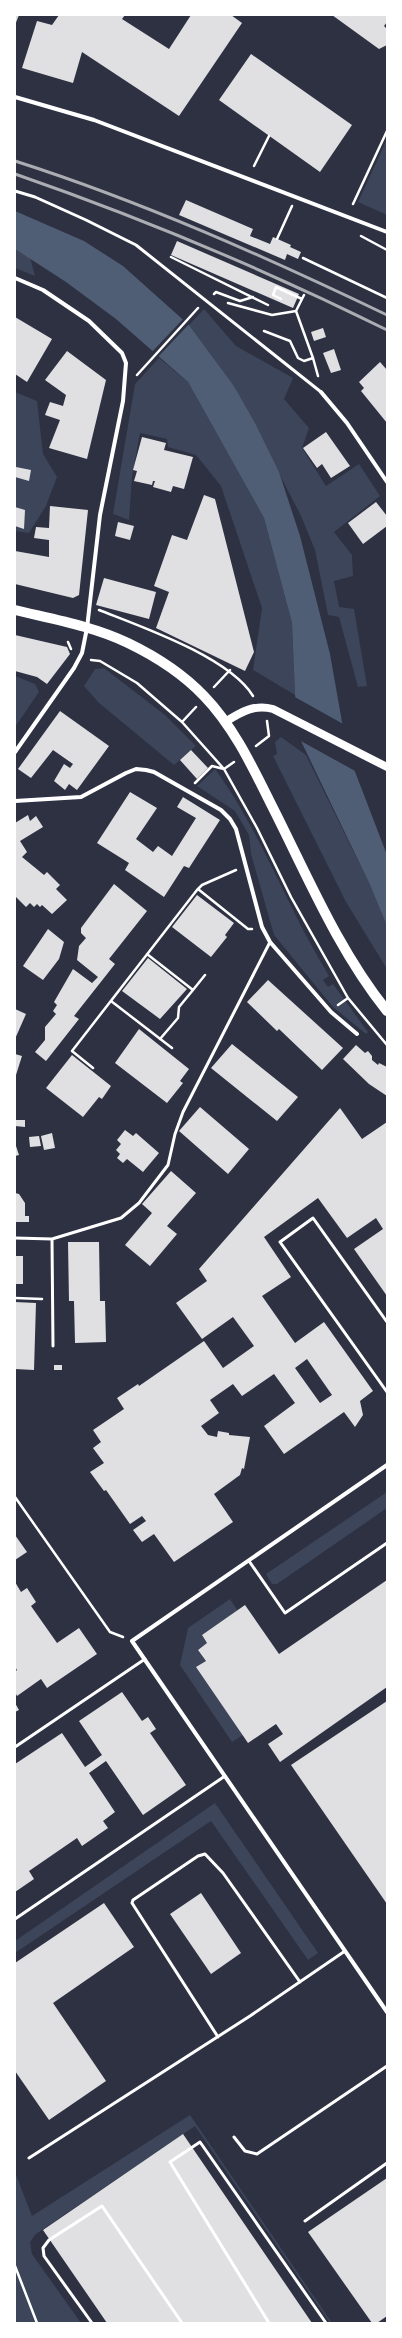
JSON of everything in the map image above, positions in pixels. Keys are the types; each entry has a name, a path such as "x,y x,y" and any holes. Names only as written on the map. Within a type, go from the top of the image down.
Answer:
{"main road":[{"path":"15,610 87,628 128,643 173,670 206,697 225,722 252,764 332,926 387,1011"},
{"path":"225,722 242,712 260,706 281,712 387,767"}],"street":[{"path":"15,97 94,120 349,216 387,232"},
{"path":"15,278 42,290 89,321 122,353 126,363 123,401 100,515 90,606 82,653 74,668 15,752"},
{"path":"320,392 346,423 387,482"},
{"path":"15,801 82,797 136,770 154,772 221,810 230,819 236,829 262,927 270,942 331,1012 357,1034"},
{"path":"387,1465 132,1641 387,2012"}],"lane":[{"path":"15,191 80,217 136,245 320,392"},
{"path":"15,1238 52,1239 121,1218 139,1203 160,1177 168,1164 175,1134 183,1112 270,942"},
{"path":"387,1322 313,1218 280,1242 387,1392"},
{"path":"52,1239 53,1346"},
{"path":"249,1561 285,1613 387,1543"},
{"path":"15,1747 145,1659"},
{"path":"15,1919 226,1776"},
{"path":"218,2037 132,1904 133,1900 205,1854 223,1873 300,1982"},
{"path":"29,2158 218,2037 345,1951"},
{"path":"234,2137 245,2151 257,2154 387,2066"},
{"path":"269,2323 170,2162 200,2142 326,2323"},
{"path":"305,2221 387,2163"},
{"path":"92,2323 44,2256 44,2248 49,2240 102,2206 182,2323"}],"path":[{"path":"353,204 387,131"},
{"path":"254,166 269,136"},
{"path":"278,239 292,206 297,209"},
{"path":"164,254 268,305"},
{"path":"303,258 387,298"},
{"path":"281,298 273,295 276,287 302,299"},
{"path":"215,299 211,296 216,292 240,301 253,297"},
{"path":"304,295 296,311 318,372"},
{"path":"220,301 272,315 296,311"},
{"path":"140,371 203,302"},
{"path":"262,331 290,341 298,358 304,361 313,358"},
{"path":"90,606 142,627 230,670 246,685 252,694"},
{"path":"267,722 269,736"},
{"path":"187,790 212,766 224,769"},
{"path":"93,1068 72,1051 198,889 246,865"},
{"path":"198,889 248,929 262,927"},
{"path":"148,954 193,990"},
{"path":"160,1039 178,1018 179,1007 205,976"},
{"path":"337,1006 348,998"},
{"path":"111,1001 172,1048"},
{"path":"15,1298 52,1299"},
{"path":"15,1497 110,1632 132,1641"},
{"path":"15,2266 37,2323"}],"shaded area":[{"path":"387,139 387,215 358,202"},
{"path":"15,211 84,241 123,266 189,325 234,386 256,425 279,472 300,536 330,654 342,722 354,769 387,855 387,926 370,885 301,741 295,695 292,623 264,518 188,382 116,319 66,282 15,249"},
{"path":"15,249 30,257 35,276 15,268"},
{"path":"204,309 236,346 293,378 284,399 309,428 302,448 326,486 359,464 380,496 334,532 352,555 353,576 334,581 339,607 354,609 367,686 358,687 339,617 328,615 315,550 301,516 234,386 189,325"},
{"path":"159,358 188,382 264,518 292,623 295,695 253,670 262,608 221,486 196,455 168,447 167,439 140,433 132,477 129,520 113,514 135,384"},
{"path":"15,392 37,401 43,454 57,477 46,506 29,533 15,531"},
{"path":"104,668 165,715 196,746 174,765 99,703 84,686 95,669"},
{"path":"15,676 35,684 39,692 15,727"},
{"path":"281,737 306,755 370,885 387,926 387,969 346,902 273,756 277,754 275,742"},
{"path":"215,769 248,821 303,930 329,976 323,980 328,987 333,984 368,1032 366,1034 333,1007 274,935 251,854 249,835 235,811 197,786"},
{"path":"387,1492 387,1508 277,1584 272,1584 266,1574"},
{"path":"230,1599 238,1611 202,1635 207,1643 198,1650 206,1661 197,1667 243,1735 232,1742 180,1665 188,1628"},
{"path":"215,1803 318,1953 308,1960 211,1821 15,1953 15,1941"},
{"path":"190,2115 332,2323 330,2323 195,2126 36,2234 30,2242 32,2254 81,2323 15,2323 15,2172 32,2216"}],"pier":[{"path":"184,318 190,323 157,358 151,353"},
{"path":"293,696 345,725 357,772 299,740"}],"building":[{"path":"15,15 19,15 15,25"},
{"path":"59,15 125,15 122,19 169,49 191,15 231,15 242,23 179,116 82,52 73,83 22,68 37,21 52,25"},
{"path":"332,15 387,15 387,22 384,26 387,29 387,45 379,49"},
{"path":"251,54 352,125 320,172 219,100"},
{"path":"186,200 253,229 250,236 270,244 273,237 291,245 290,247 301,252 298,259 287,254 285,260 179,215"},
{"path":"177,241 299,294 293,308 171,255"},
{"path":"15,317 52,339 27,382 15,374"},
{"path":"323,328 326,337 314,341 311,332"},
{"path":"334,349 341,370 331,373 323,353"},
{"path":"67,351 106,380 87,459 49,448 60,420 45,415 50,402 63,406 66,395 45,380"},
{"path":"380,362 387,370 387,423 361,391 364,388 359,382"},
{"path":"326,432 350,466 331,478 322,464 317,468 303,448"},
{"path":"142,437 166,443 164,450 193,457 184,489 173,486 171,492 153,487 155,481 153,481 152,485 134,481 137,471 133,470"},
{"path":"16,467 31,470 29,481 15,477"},
{"path":"204,495 215,499 254,652 245,671 156,628 169,592 154,586 172,535 187,540"},
{"path":"376,502 387,516 387,526 363,544 348,523"},
{"path":"50,506 88,510 79,595 73,598 15,584 15,551 49,557 49,540 34,538 36,527 49,528"},
{"path":"15,507 25,510 24,529 15,526"},
{"path":"118,522 134,526 130,540 115,536"},
{"path":"104,578 156,592 149,619 96,605"},
{"path":"15,635 67,647 70,654 47,684 37,677 15,671"},
{"path":"60,711 109,746 77,790 69,784 65,790 54,781 64,764 70,768 73,764 53,750 31,778 18,769"},
{"path":"191,750 208,768 197,779 180,760"},
{"path":"130,792 157,808 136,839 153,852 158,846 172,856 196,818 177,807 183,797 220,820 189,868 184,866 164,897 125,870 129,863 97,843"},
{"path":"28,815 30,821 36,816 43,827 20,841 27,852 22,857 44,875 47,872 60,885 56,889 67,900 52,914 42,905 40,907 37,904 34,907 30,903 26,907 15,896 15,823"},
{"path":"114,884 147,911 109,959 115,964 74,1016 79,1019 46,1061 35,1052 45,1040 45,1027 56,1014 53,1011 57,1005 54,1002 73,969 92,983 98,977 77,960 79,946 86,938 81,933 81,928"},
{"path":"197,895 234,923 225,935 227,937 211,957 172,927"},
{"path":"48,929 64,942 59,959 43,980 23,966"},
{"path":"148,958 187,989 160,1019 122,991"},
{"path":"268,980 343,1048 322,1070 279,1029 277,1031 247,1002"},
{"path":"15,1009 26,1014 15,1039"},
{"path":"139,1029 189,1069 180,1081 183,1083 167,1103 115,1063"},
{"path":"232,1044 298,1097 277,1121 211,1068"},
{"path":"356,1045 365,1053 368,1051 372,1056 372,1060 378,1065 379,1063 387,1067 387,1096 369,1084 343,1059"},
{"path":"15,1054 22,1056 16,1075 15,1075"},
{"path":"72,1055 111,1086 102,1099 99,1097 83,1117 46,1088"},
{"path":"200,1107 249,1149 228,1174 179,1131"},
{"path":"340,1108 362,1139 387,1122 387,1296 354,1249 383,1229 376,1218 347,1238 318,1198 264,1237 291,1277 262,1296 295,1343 324,1322 373,1391 360,1401 363,1415 355,1427 344,1412 284,1454 264,1426 295,1403 274,1374 242,1396 233,1384 210,1400 219,1413 201,1426 208,1435 217,1437 218,1431 229,1433 229,1435 250,1437 244,1469 242,1468 240,1475 214,1494 233,1522 174,1562 154,1534 142,1542 133,1530 146,1521 142,1516 130,1524 106,1490 104,1491 90,1472 104,1463 93,1448 101,1442 93,1430 124,1409 117,1398 138,1384 139,1386 204,1341 223,1368 254,1346 233,1317 202,1339 176,1303 207,1281 199,1269","holes":["307,1359 332,1395 320,1403 295,1368"]},
{"path":"15,1120 25,1120 25,1127 15,1126"},
{"path":"125,1130 133,1136 136,1133 159,1153 143,1172 127,1159 123,1163 117,1158 120,1154 116,1150 121,1144 117,1140"},
{"path":"52,1133 55,1148 44,1150 41,1136"},
{"path":"39,1136 41,1146 30,1147 29,1137"},
{"path":"15,1143 19,1155 15,1156"},
{"path":"171,1171 196,1193 167,1226 177,1234 150,1266 125,1245 152,1213 142,1204"},
{"path":"15,1193 19,1194 25,1203 25,1216 29,1216 29,1222 15,1222"},
{"path":"68,1242 99,1242 100,1301 105,1301 106,1342 75,1343 74,1301 69,1301"},
{"path":"15,1256 23,1256 23,1284 15,1284"},
{"path":"15,1302 36,1303 34,1370 15,1369"},
{"path":"54,1365 62,1365 62,1370 54,1370"},
{"path":"15,1535 27,1552 15,1560"},
{"path":"387,1580 387,1687 280,1762 268,1744 283,1734 276,1724 248,1743 196,1667 206,1661 198,1650 207,1643 202,1635 245,1605 279,1654"},
{"path":"15,1582 21,1592 27,1588 36,1602 31,1606 57,1643 79,1628 97,1654 47,1688 41,1679 17,1696 15,1692 15,1672 17,1670 15,1667"},
{"path":"122,1692 142,1721 148,1717 156,1729 150,1733 186,1785 143,1815 106,1761 89,1773 115,1812 103,1821 108,1828 82,1846 77,1838 29,1871 34,1879 15,1892 15,1764 62,1733 85,1767 102,1755 79,1721"},
{"path":"387,1701 387,1904 291,1765"},
{"path":"15,1703 19,1710 15,1712"},
{"path":"201,1893 241,1953 211,1974 170,1914"},
{"path":"104,1903 134,1947 53,2003 106,2081 49,2120 15,2071 15,1963"},
{"path":"183,2134 312,2323 107,2323 43,2230"},
{"path":"387,2178 387,2316 377,2323 372,2323 308,2232"}],"railway":[{"path":"15,161 157,212 296,272 387,315"},
{"path":"15,174 110,208 203,246 296,286 387,330"}]}
